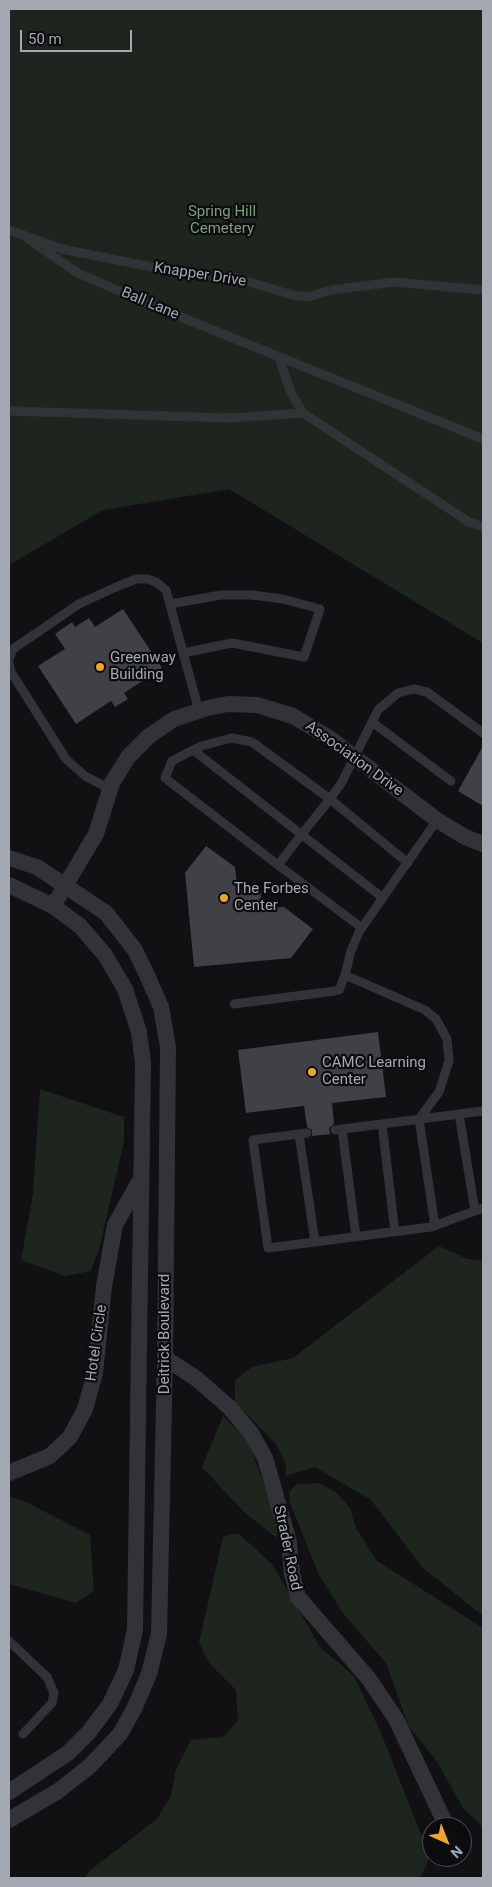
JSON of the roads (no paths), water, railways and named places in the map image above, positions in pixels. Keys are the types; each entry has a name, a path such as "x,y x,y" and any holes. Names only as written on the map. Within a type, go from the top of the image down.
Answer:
{"street":[{"name":"Association Drive","path":"53,906 96,834 110,789 128,757 149,736 174,719 228,704 257,705 293,716 354,757 437,820 465,837 483,844"},
{"name":"Deitrick Boulevard","path":"9,858 36,867 66,885 106,914 135,950 161,1007 168,1047 165,1358 159,1634 149,1674 134,1709 120,1734 90,1766 58,1791 9,1820"},
{"name":"Deitrick Boulevard","path":"9,885 53,906 80,926 105,955 128,998 139,1032 143,1063 135,1630 126,1670 110,1704 89,1732 68,1753 9,1792"},
{"name":"Hotel Circle","path":"9,1473 50,1456 70,1437 85,1409 95,1373 104,1286 115,1225 140,1180"},
{"name":"Strader Road","path":"165,1358 230,1408 251,1433 265,1458 289,1542 292,1574 298,1597 369,1679 396,1719 442,1817"}],"lane":[{"name":"Knapper Drive","path":"9,230 28,239 62,249 171,272 236,278 308,298 332,290 394,282 483,290"},
{"name":"Ball Lane","path":"28,239 78,273 483,439"},
{"path":"279,357 291,393 303,413 469,522 483,527"},
{"path":"9,411 230,418 303,413"},
{"path":"9,659 13,649 79,604 136,579 148,578 166,590 200,711"},
{"path":"170,604 221,595 252,595 283,599 320,609 304,656 232,643 183,653"},
{"path":"9,663 11,672 66,759 85,776 110,789"},
{"path":"278,864 342,782 378,710 398,693 414,689 427,692 483,733"},
{"path":"372,722 451,781"},
{"path":"362,928 165,778 172,761 193,750 232,738 252,742 330,799 408,863"},
{"path":"193,750 383,898"},
{"path":"234,1004 339,990 345,975 350,951 362,928 437,820"},
{"path":"345,975 425,1010 436,1019 447,1039 449,1062 446,1076 439,1092 419,1119 435,1226"},
{"path":"356,1237 338,1129 483,1111"},
{"path":"316,1242 303,1134 253,1140 268,1248 316,1242 356,1237 435,1226 479,1209 459,1114"},
{"path":"382,1124 395,1232"},
{"path":"9,1641 47,1677 54,1693 52,1703 23,1734"}],"place":[{"name":"Greenway Building","path":"100,667"},
{"name":"The Forbes Center","path":"224,898"},
{"name":"CAMC Learning Center","path":"312,1072"}],"park label":[{"name":"Spring Hill Cemetery","path":"222,220"}]}
